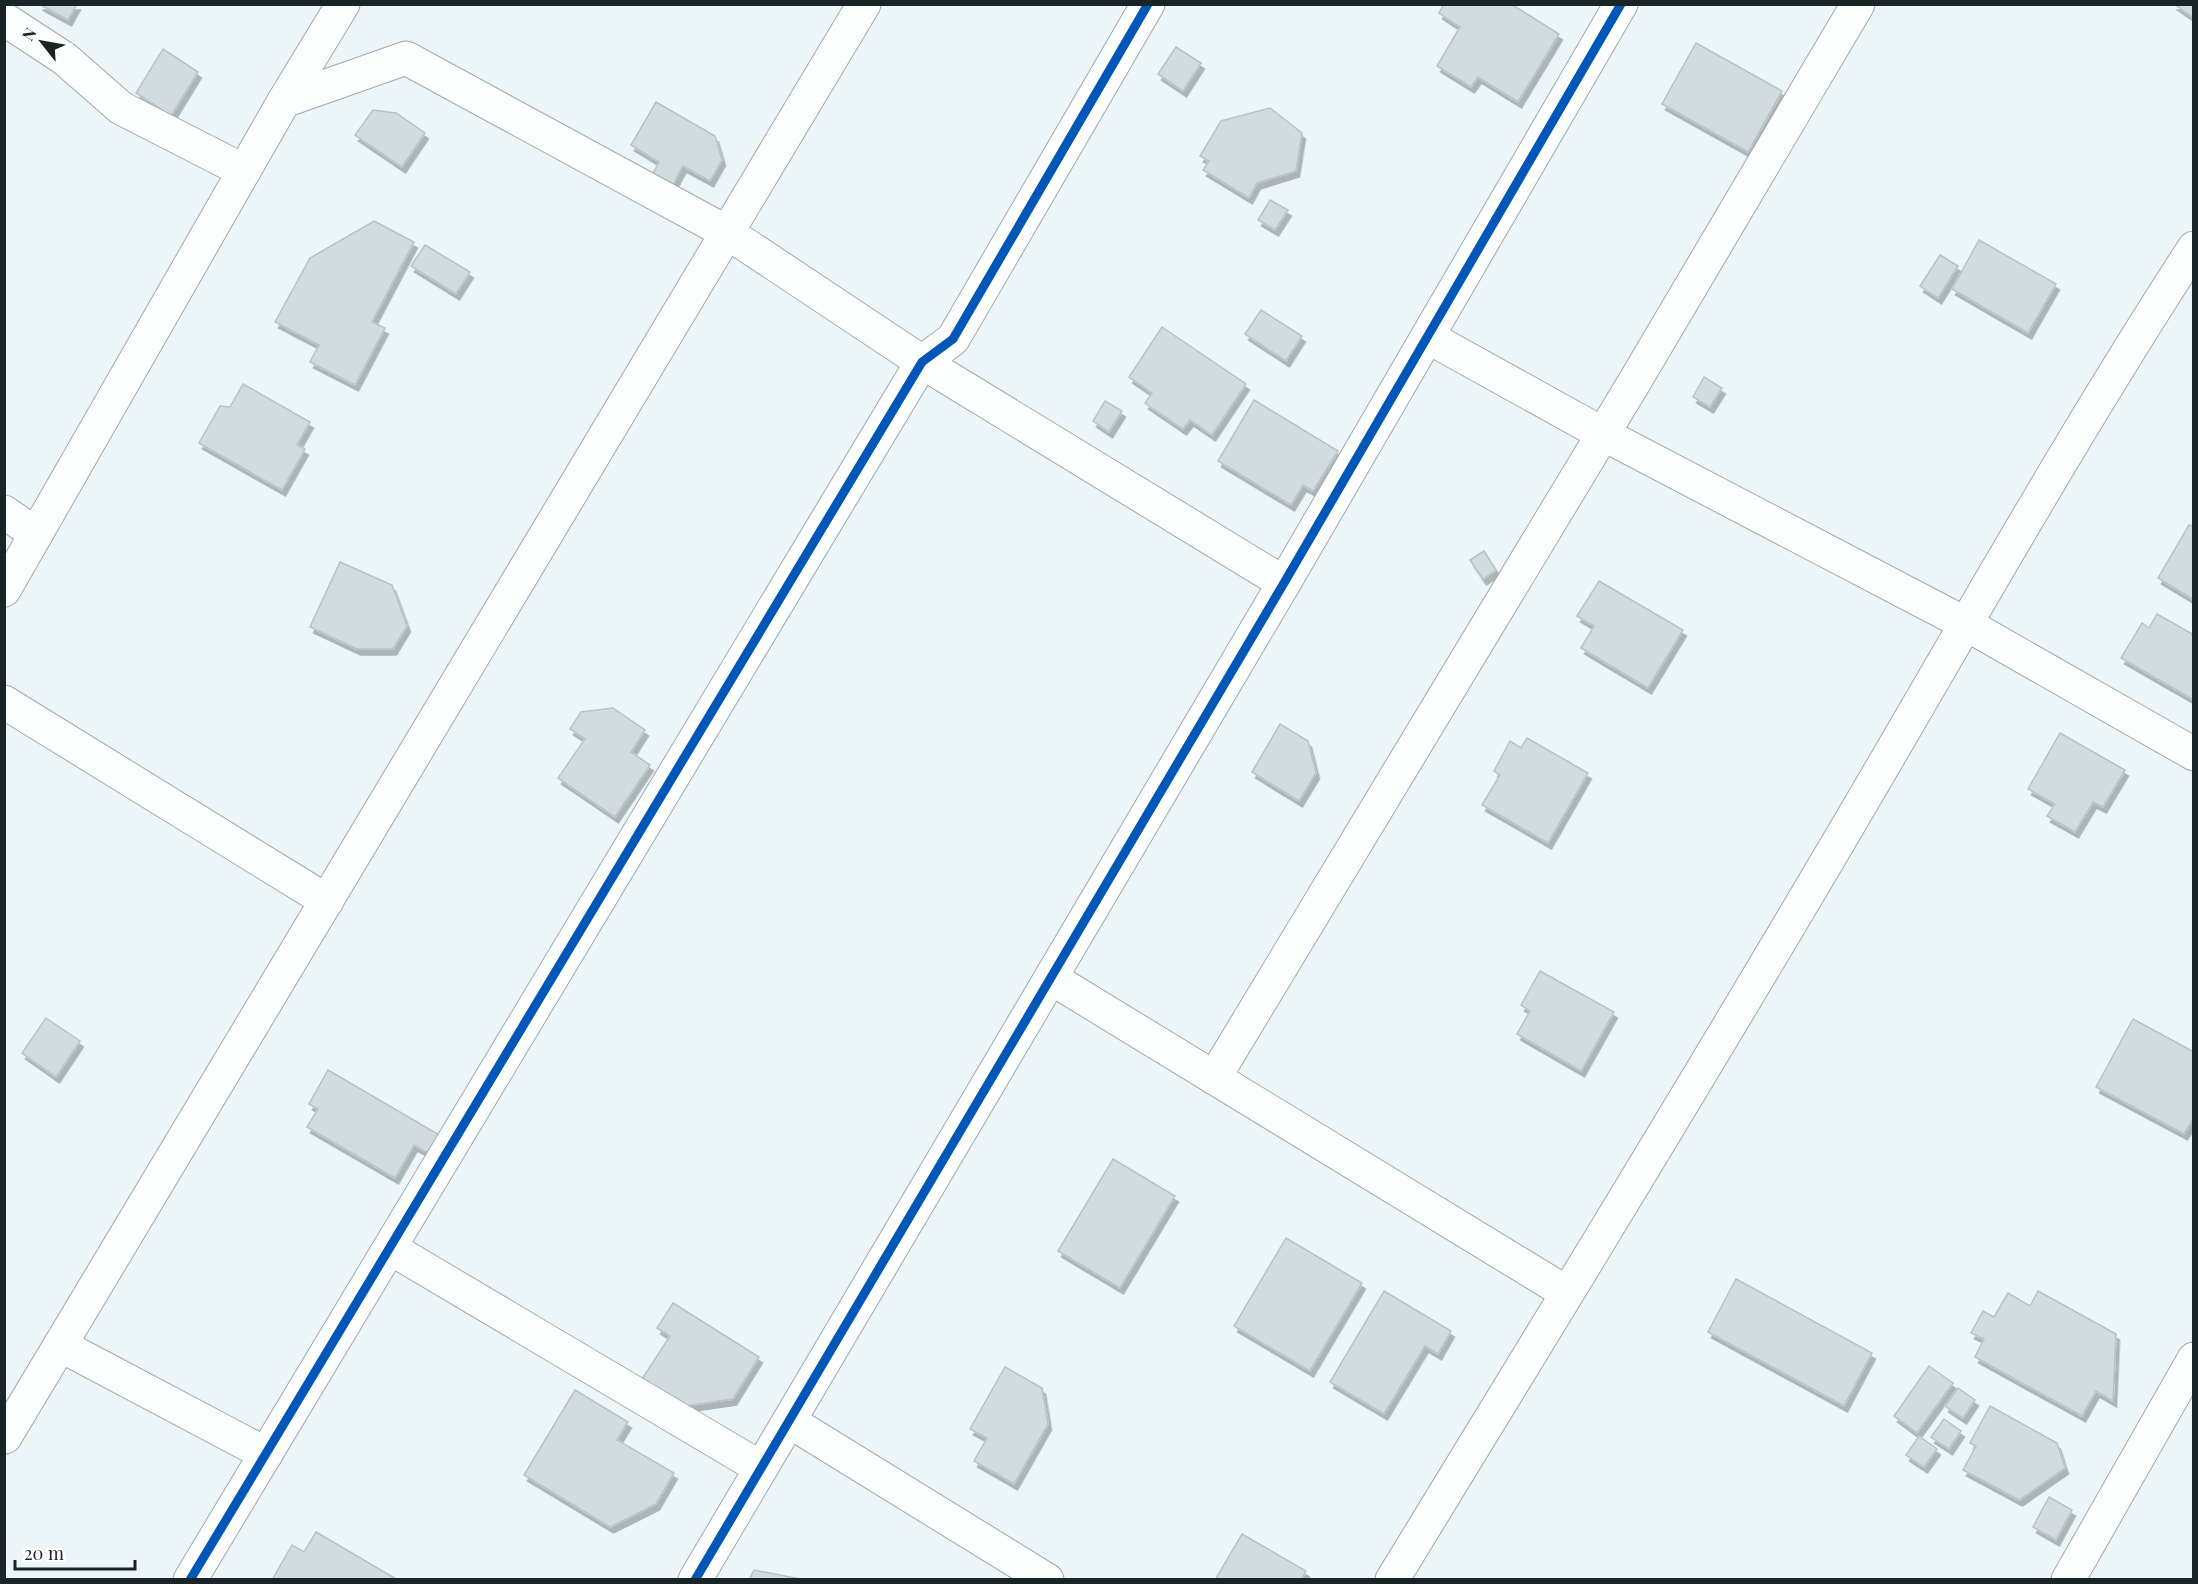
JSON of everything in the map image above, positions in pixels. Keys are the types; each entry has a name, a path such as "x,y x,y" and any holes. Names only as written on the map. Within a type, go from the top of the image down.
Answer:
{"street":[{"path":"4,590 284,101 343,4"},
{"path":"5,1437 864,4"},
{"path":"190,1580 922,362 954,339 1148,4"},
{"path":"695,1580 1284,583 1621,4"},
{"path":"1214,1078 1604,434 1858,4"},
{"path":"4,18 65,58 122,108 244,171"},
{"path":"284,101 406,58 728,233 922,362 1284,583"},
{"path":"1392,1580 1829,859 2146,321 2193,248"},
{"path":"1428,337 1604,434 1966,624 2193,754"},
{"path":"4,512 36,534"},
{"path":"4,702 327,901"},
{"path":"1051,978 1567,1293"},
{"path":"390,1248 761,1468"},
{"path":"60,1345 266,1454"},
{"path":"2068,1580 2193,1359"},
{"path":"789,1421 1047,1580"}],"building":[{"path":"39,4 77,4 68,20"},
{"path":"1444,4 1511,4 1559,34 1518,102 1478,77 1471,87 1437,66 1460,27 1439,13"},
{"path":"2174,4 2194,4 2194,18"},
{"path":"1696,43 1782,91 1748,152 1662,104"},
{"path":"1176,47 1201,63 1183,91 1158,74"},
{"path":"163,49 198,72 171,116 136,93"},
{"path":"656,102 715,136 722,160 710,181 683,166 671,188 651,177 659,162 631,145"},
{"path":"1270,108 1302,133 1296,171 1257,183 1249,198 1203,170 1209,161 1200,156 1221,121"},
{"path":"373,110 396,113 425,133 402,167 355,135"},
{"path":"1270,200 1288,210 1275,230 1258,220"},
{"path":"374,221 414,242 372,322 385,328 355,385 310,362 319,345 275,322 310,258"},
{"path":"1979,240 2056,284 2028,333 1952,289"},
{"path":"425,245 470,272 456,294 411,266"},
{"path":"1940,255 1958,266 1938,298 1920,286"},
{"path":"1261,310 1302,336 1286,361 1245,334"},
{"path":"1162,327 1246,384 1212,435 1190,420 1183,429 1145,403 1152,393 1129,377"},
{"path":"1704,377 1722,388 1710,407 1693,397"},
{"path":"243,384 310,422 297,445 305,449 282,490 199,443 220,406 230,407"},
{"path":"1254,400 1338,451 1313,491 1303,485 1291,505 1218,461"},
{"path":"1105,401 1122,411 1109,432 1093,421"},
{"path":"2189,525 2194,526 2194,600 2158,578"},
{"path":"1484,551 1496,570 1483,579 1470,560"},
{"path":"340,562 392,585 407,626 393,649 357,649 310,627"},
{"path":"1599,581 1683,630 1648,688 1581,648 1594,626 1577,616"},
{"path":"2157,614 2194,635 2194,700 2121,658 2142,623 2149,628"},
{"path":"613,708 645,730 631,752 650,765 615,817 558,778 585,739 570,729 581,712"},
{"path":"1280,724 1308,741 1316,773 1299,801 1252,772"},
{"path":"2060,733 2125,770 2103,807 2093,802 2075,832 2047,816 2055,804 2028,789"},
{"path":"1527,738 1588,773 1548,843 1482,805 1500,775 1494,771 1510,741 1521,748"},
{"path":"1540,971 1614,1012 1581,1071 1517,1034 1530,1011 1521,1005"},
{"path":"46,1018 80,1041 56,1077 22,1053"},
{"path":"2133,1019 2194,1052 2194,1117 2184,1134 2096,1087"},
{"path":"328,1070 441,1136 430,1154 414,1145 395,1178 307,1127 318,1109 309,1104"},
{"path":"1113,1159 1175,1196 1120,1288 1058,1251"},
{"path":"1286,1238 1362,1283 1310,1371 1234,1326"},
{"path":"1736,1279 1872,1353 1844,1406 1708,1332"},
{"path":"1384,1291 1451,1331 1438,1354 1425,1346 1384,1414 1330,1382"},
{"path":"2038,1291 2116,1334 2113,1401 2096,1391 2082,1416 1975,1357 1984,1339 1971,1333 1983,1311 1994,1317 2008,1293 2030,1306"},
{"path":"673,1303 759,1357 733,1399 686,1406 642,1379 670,1336 657,1328"},
{"path":"1929,1366 1953,1383 1917,1433 1894,1416"},
{"path":"1005,1367 1042,1388 1048,1424 1014,1484 974,1461 987,1438 970,1429"},
{"path":"1958,1388 1975,1400 1963,1418 1945,1406"},
{"path":"575,1390 628,1422 617,1440 674,1473 656,1504 610,1527 524,1475"},
{"path":"1990,1406 2057,1443 2065,1468 2019,1500 1963,1470 1976,1446 1970,1443"},
{"path":"1944,1419 1961,1431 1949,1449 1931,1437"},
{"path":"1919,1436 1937,1449 1924,1467 1906,1455"},
{"path":"2049,1497 2072,1510 2056,1540 2033,1527"},
{"path":"316,1532 398,1580 272,1580 292,1545 304,1552"},
{"path":"1242,1534 1306,1571 1301,1580 1215,1580"},
{"path":"754,1570 801,1579 801,1580 749,1580"}],"cycle path":[{"path":"190,1580 922,362 953,339 1148,4"},
{"path":"695,1580 1284,583 1621,4"}]}
